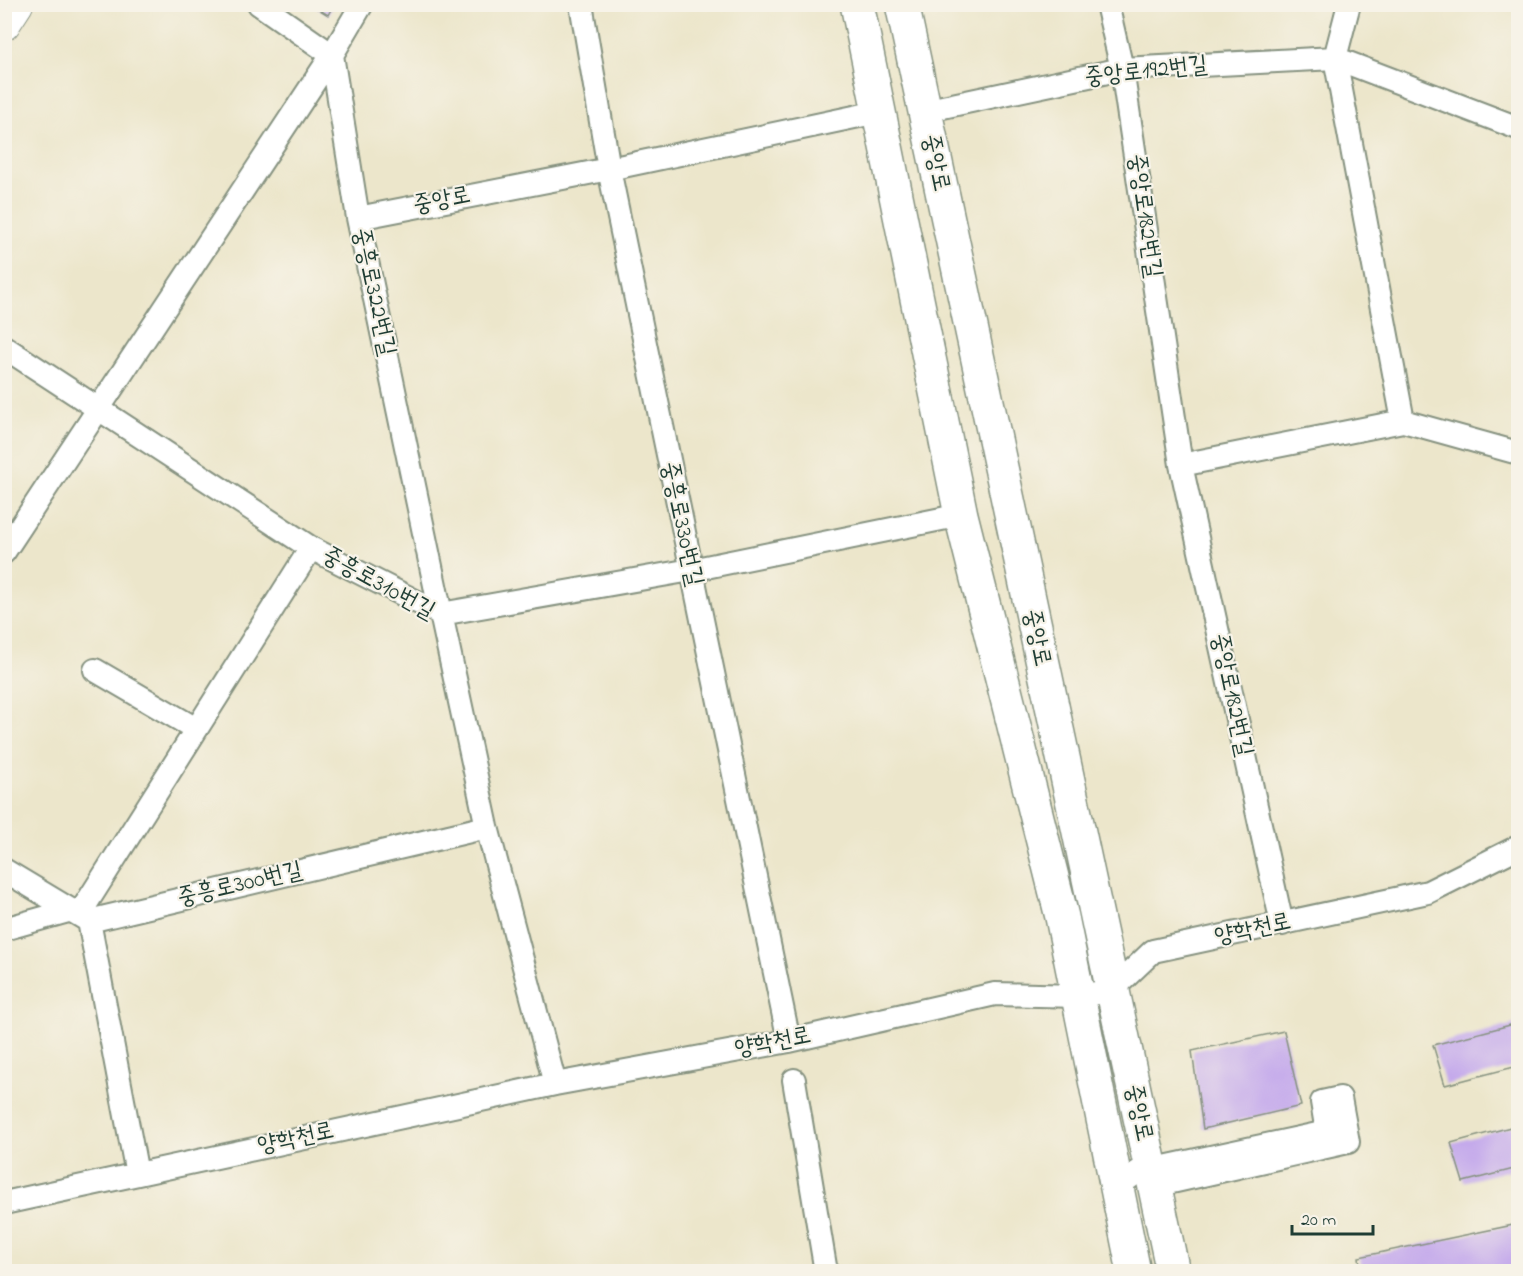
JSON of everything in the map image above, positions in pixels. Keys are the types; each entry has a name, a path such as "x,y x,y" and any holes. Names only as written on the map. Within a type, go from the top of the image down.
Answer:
{"main road":[{"path":"4,24 17,4"},
{"name":"중앙로","path":"857,4 961,515 1062,917 1134,1272"},
{"name":"중앙로","path":"902,4 1111,991 1173,1272"}],"street":[{"path":"259,4 332,55"},
{"path":"4,552 332,55 362,4"},
{"name":"중흥로330번길","path":"581,4 609,169 789,1041"},
{"name":"중앙로182번길","path":"1107,4 1122,69 1181,465 1282,924"},
{"path":"1349,4 1335,58 1402,421"},
{"name":"중흥로322번길","path":"332,55 358,218 441,614"},
{"name":"중앙로192번길","path":"924,111 1122,69 1335,58 1518,128"},
{"name":"중앙로","path":"358,218 609,169 878,112"},
{"name":"중흥로310번길","path":"4,346 311,548 441,614 487,827 555,1084"},
{"path":"1181,465 1402,421 1518,453"},
{"path":"441,614 691,570 961,515"},
{"path":"136,1174 80,915 311,548"},
{"path":"95,670 196,729"},
{"name":"중흥로300번길","path":"4,929 80,915 487,827"},
{"name":"양학천로","path":"4,1203 555,1084 789,1041 995,994 1077,996 1111,991 1153,951 1428,892 1518,847"},
{"path":"4,870 80,915"},
{"name":"양학천로","path":"794,1080 826,1272"},
{"path":"1117,1187 1136,1173 1153,1178 1348,1142 1340,1098 1323,1102 1327,1132 1153,1178"}],"building":[{"path":"310,4 334,4 328,15"},
{"path":"1518,1023 1518,1066 1445,1085 1433,1045"},
{"path":"1284,1031 1301,1106 1203,1129 1192,1051"},
{"path":"1518,1125 1518,1168 1463,1182 1451,1143"},
{"path":"1518,1224 1518,1267 1500,1272 1361,1272 1359,1257"}]}
